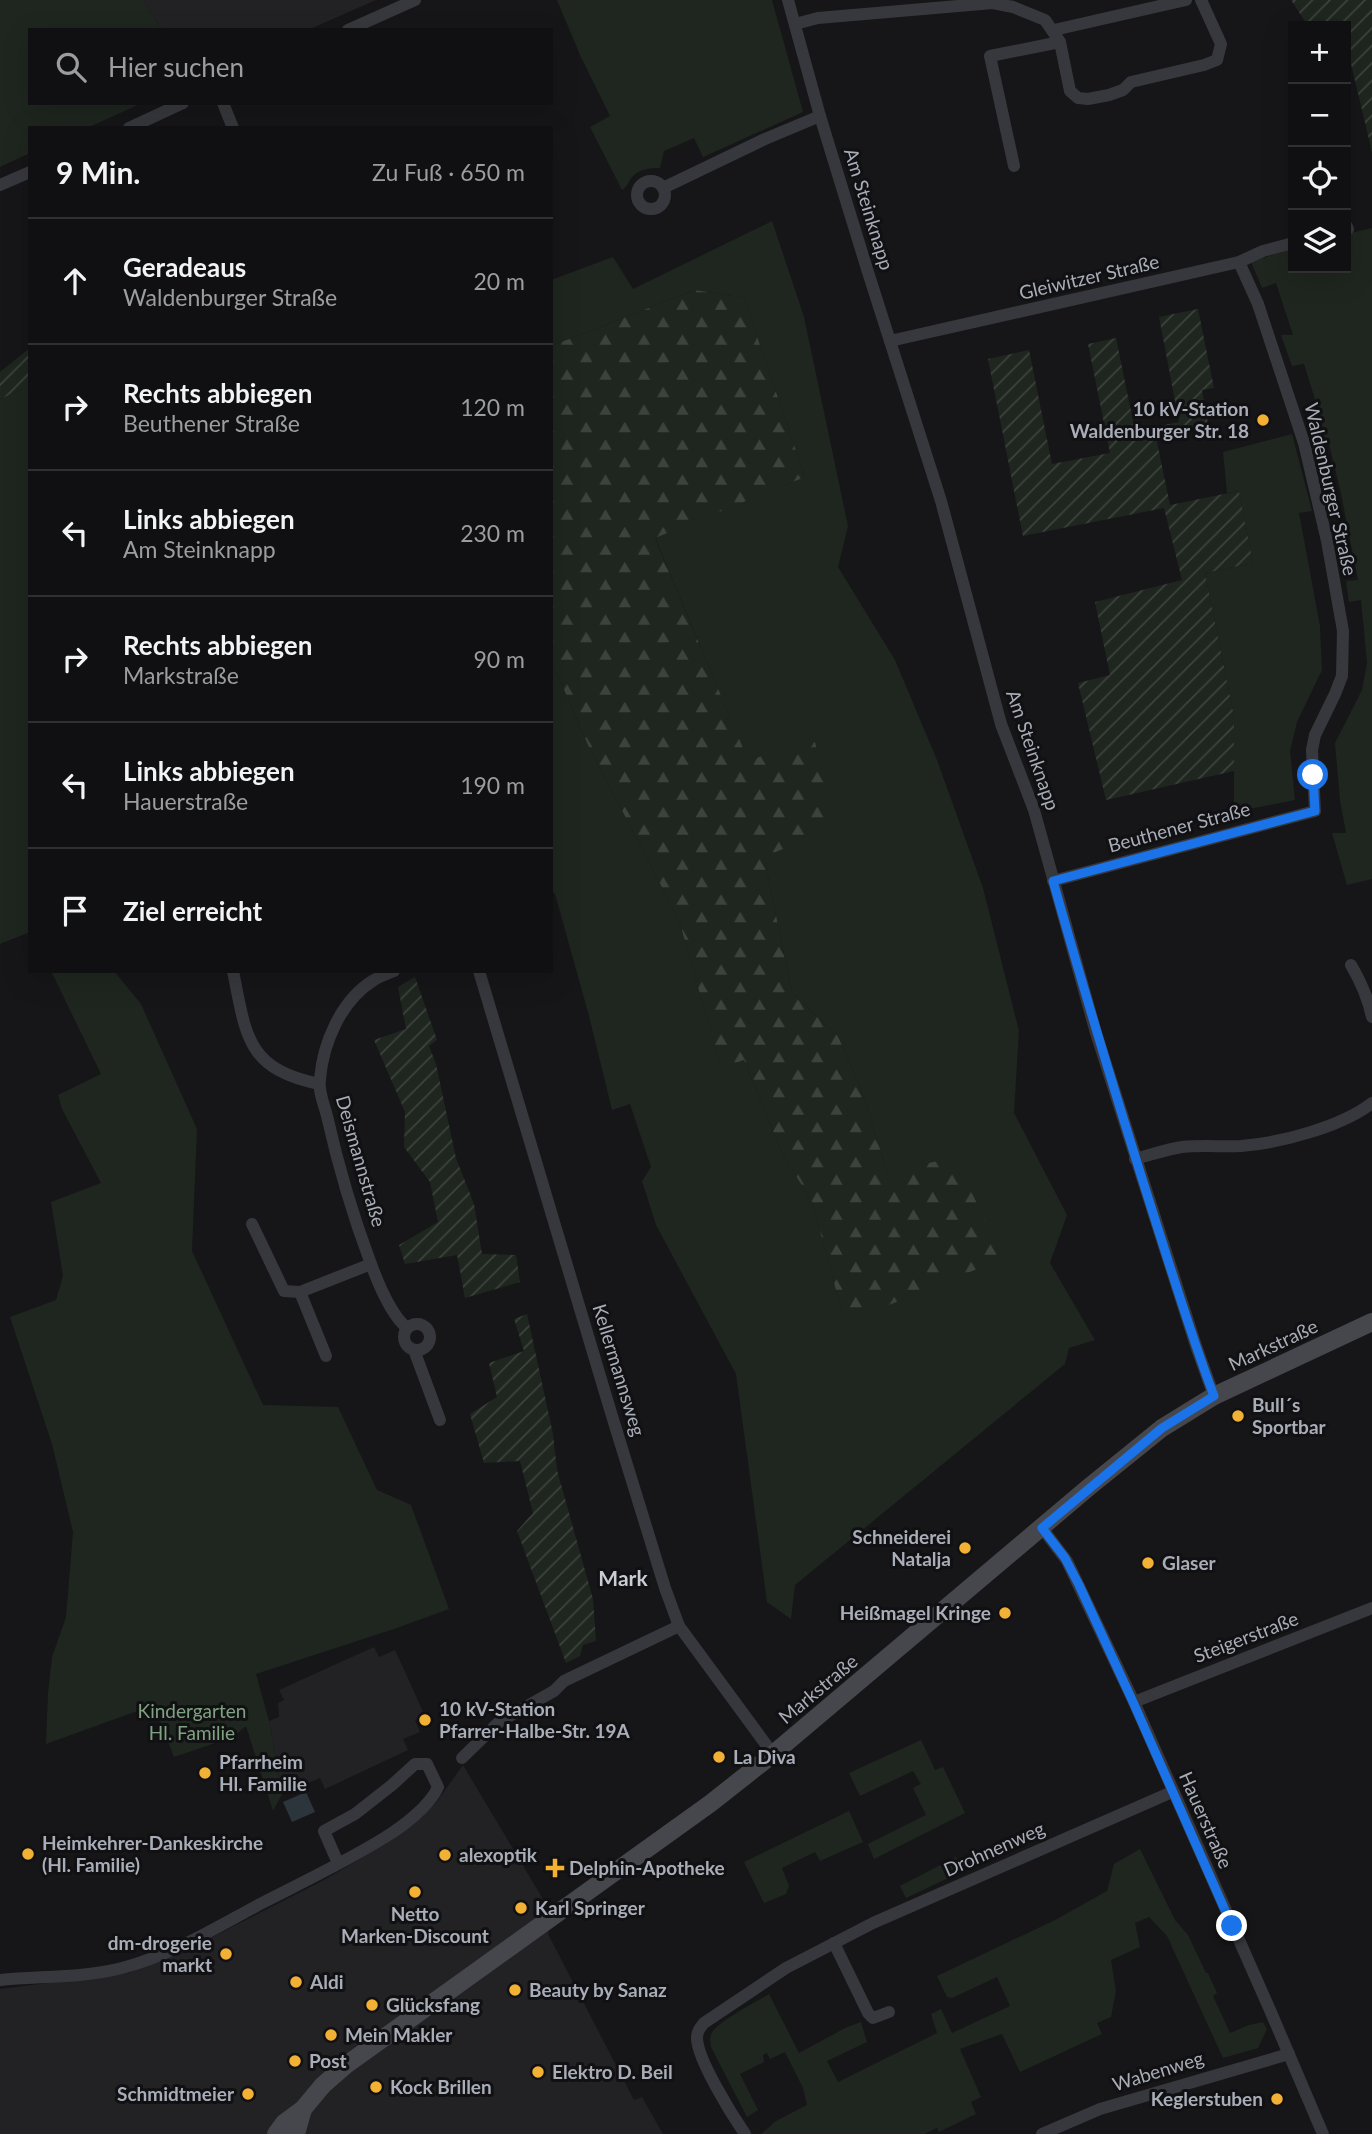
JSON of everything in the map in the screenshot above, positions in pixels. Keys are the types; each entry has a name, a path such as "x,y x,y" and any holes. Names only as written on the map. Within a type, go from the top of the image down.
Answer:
{"main road":[{"name":"Markstraße","path":"276,2134 284,2123 303,2109 323,2085 345,2065 645,1852 772,1754 1162,1428 1214,1396 1372,1322"},
{"name":"Markstraße","path":"296,2134 303,2109"}],"street":[{"path":"352,28 415,0"},
{"name":"Am Steinknapp","path":"788,0 820,116 941,501 1001,724 1034,810 1096,1033 1214,1396"},
{"path":"1014,166 990,56 1186,0"},
{"path":"795,24 818,18 993,3 1013,7 1045,20 1057,36 1070,91 1079,98 1088,99 1123,90 1131,82 1217,60 1221,44 1200,0"},
{"path":"133,126 179,105"},
{"path":"224,105 232,126"},
{"path":"663,188 820,116"},
{"path":"0,185 28,173"},
{"name":"Gleiwitzer Straße","path":"890,341 1239,262 1263,251 1288,244"},
{"name":"Waldenburger Straße","path":"1239,262 1261,314 1304,443 1327,541 1343,631 1342,676 1315,735 1312,750 1315,811"},
{"name":"Beuthener Straße","path":"1053,881 1315,811"},
{"path":"1350,965 1361,982 1372,1017"},
{"path":"233,973 246,1031 256,1052 272,1067 285,1074 319,1084"},
{"name":"Deismannstraße","path":"390,973 374,980 358,994 335,1025 322,1063 319,1084 371,1264 384,1294 407,1328"},
{"name":"Kellermannsweg","path":"480,973 609,1405 679,1626 772,1754"},
{"path":"1135,1159 1181,1147 1243,1146 1277,1140 1340,1122 1372,1103"},
{"path":"252,1224 284,1292 300,1292 371,1264"},
{"path":"300,1292 326,1356"},
{"name":"Deismannstraße","path":"413,1324 420,1324 430,1334 430,1340 427,1347 414,1350 404,1341 404,1334 413,1324"},
{"name":"Deismannstraße","path":"414,1350 440,1420"},
{"name":"Hauerstraße","path":"1042,1528 1067,1561 1133,1702 1323,2134"},
{"name":"Steigerstraße","path":"1133,1702 1372,1608"},
{"path":"462,1758 499,1723 554,1691 564,1681 679,1626"},
{"path":"0,1980 121,1968 153,1958 183,1944 338,1863 385,1838 410,1820 438,1787 427,1764 415,1764 355,1814 324,1831 338,1863"},
{"name":"Drohnenweg","path":"745,2134 727,2106 696,2039 698,2030 723,2009 775,1975 834,1943 923,1900 1172,1792"},
{"path":"834,1943 868,2013 873,2018 889,2012"},
{"name":"Wabenweg","path":"1042,2134 1100,2109 1289,2054"}],"shaded area":[{"path":"143,0 376,0 313,28 161,28"},
{"path":"374,1647 379,1657 395,1650 425,1716 415,1720 420,1732 403,1739 408,1750 325,1789 320,1778 282,1794 269,1721 279,1717 278,1703 284,1700 279,1690"},
{"path":"463,1765 553,1916 548,1934 634,2100 642,2097 663,2134 0,2134 0,1989 128,1973 191,1948 324,1880 394,1839 435,1804"},
{"path":"306,1792 315,1812 292,1822 283,1802"}],"green space":[{"path":"0,0 143,0 161,28 28,28 28,105 138,105 91,126 28,126 28,154 0,167"},
{"path":"557,0 772,0 803,112 703,157 694,138 664,151 660,168 638,172 622,190 590,127 610,116"},
{"path":"1291,0 1372,0 1372,152 1351,64 1351,21 1305,21"},
{"path":"772,221 804,317 848,526 838,567 895,660 937,760 983,888 1019,1031 1014,1113 1067,1215 1050,1263 1095,1340 1069,1348 1065,1364 795,1585 791,1619 767,1602 736,1374 656,1225 642,1181 651,1167 630,1104 612,1110 589,1016 553,892 553,665 588,745 679,920 721,1067 744,1060 782,1153 812,1202 845,1322 888,1173 858,1082 838,1036 792,993 764,857 815,743 748,761 655,537 805,477 744,298 695,290 553,345 553,279 613,257 633,289"},
{"path":"1372,228 1372,879 1347,885 1332,833 1346,833 1335,743 1362,690 1367,663 1361,600 1349,602 1346,581 1358,580 1329,444 1316,447 1307,416 1320,415 1304,364 1292,366 1281,335 1293,335 1276,283 1262,288 1251,262 1288,250 1288,273 1351,273 1351,233"},
{"path":"695,290 744,298 805,477 655,538 748,760 815,742 834,827 764,857 792,993 838,1036 858,1082 888,1173 954,1157 1004,1258 845,1323 812,1202 782,1153 744,1060 721,1068 679,920 588,745 553,665 553,345"},
{"path":"1198,309 1214,388 1202,390 1208,424 1156,437 1170,505 1239,491 1253,563 1205,573 1234,716 1234,771 1106,800 1078,683 1110,675 1095,602 1182,580 1164,508 1023,536 988,359 1029,350 1052,464 1110,453 1088,344 1116,338 1135,431 1179,422 1159,317"},
{"path":"28,350 28,387 0,399 0,372"},
{"path":"28,387 28,933 0,944 0,399"},
{"path":"1292,434 1312,511 1299,513 1320,626 1322,670 1297,722 1290,751 1295,800 1234,812 1234,716 1205,573 1253,563 1239,491 1227,493 1223,452"},
{"name":"Kindergarten Hl. Familie","path":"52,973 116,973 141,1004 197,1129 192,1251 263,1405 338,1407 377,1490 411,1505 449,1609 256,1674 269,1721 282,1794 273,1811 246,1726 233,1737 174,1757 154,1705 46,1744 52,1657 66,1617 73,1532 52,1444 10,1317 56,1300 63,1276 51,1202 101,1183 62,1109 58,1095 101,1074"},
{"path":"415,977 437,1040 429,1046 436,1064 456,1158 474,1204 482,1254 516,1255 520,1282 465,1298 457,1255 405,1264 399,1245 438,1222 430,1182 404,1147 405,1112 374,1040 406,1029 398,987"},
{"path":"527,1314 553,1434 557,1470 593,1599 596,1641 583,1645 580,1656 566,1663 517,1531 533,1513 520,1461 484,1463 470,1414 497,1397 489,1363 524,1351 514,1319"},
{"path":"921,1740 935,1770 943,1767 965,1813 874,1859 868,1844 926,1815 913,1788 921,1784 913,1771 860,1796 849,1773"},
{"path":"849,1811 863,1842 820,1861 815,1852 782,1868 789,1886 786,1894 764,1903 744,1862"},
{"path":"1140,1849 1175,1920 1188,1935 1208,1973 1217,1993 1213,1996 1230,2033 1263,2022 1267,2029 1258,2048 1223,2058 1167,1936 1149,1917 1135,1923 1140,1947 1111,1960 1116,1991 1111,2017 1097,2023 1102,2034 1020,2072 1002,2034 960,2049 981,2097 971,2102 976,2114 939,2132 937,2128 924,2134 761,2134 776,2121 807,2105 803,2088 785,2052 770,2059 767,2053 763,2055 764,2062 740,2074 758,2110 747,2117 711,2047 710,2037 713,2031 731,2017 769,1994 799,2053 861,2022 867,2042 827,2061 838,2082 937,2033 931,2014 941,2009 952,2033 1010,2006 997,1977 952,1998 947,1997 937,1976 1055,1920 1107,1891 1114,1864"},
{"path":"956,1857 963,1871 906,1898 900,1886"}],"place":[{"name":"10 kV-Station Waldenburger Str. 18","path":"1263,420"},
{"name":"Bull´s Sportbar","path":"1238,1416"},
{"name":"Schneiderei Natalja","path":"965,1548"},
{"name":"Glaser","path":"1148,1563"},
{"name":"Heißmagel Kringe","path":"1005,1613"},
{"name":"10 kV-Station Pfarrer-Halbe-Str. 19A","path":"425,1720"},
{"name":"La Diva","path":"719,1757"},
{"name":"Pfarrheim Hl. Familie","path":"205,1773"},
{"name":"Heimkehrer-Dankeskirche (Hl. Familie)","path":"28,1854"},
{"name":"alexoptik","path":"445,1855"},
{"name":"Delphin-Apotheke","path":"555,1868"},
{"name":"Netto Marken-Discount","path":"415,1892"},
{"name":"Karl Springer","path":"521,1908"},
{"name":"dm-drogerie markt","path":"226,1954"},
{"name":"Aldi","path":"296,1982"},
{"name":"Beauty by Sanaz","path":"515,1990"},
{"name":"Glücksfang","path":"372,2005"},
{"name":"Mein Makler","path":"331,2035"},
{"name":"Post","path":"295,2061"},
{"name":"Elektro D. Beil","path":"538,2072"},
{"name":"Kock Brillen","path":"376,2087"},
{"name":"Schmidtmeier","path":"248,2094"},
{"name":"Keglerstuben","path":"1277,2099"}],"district":[{"name":"Mark","path":"623,1579"}],"route":[{"path":"1232,1926 1079,1585 1065,1558 1042,1528 1137,1447 1187,1411 1214,1396 1135,1159 1053,881 1315,811 1313,775"}]}
